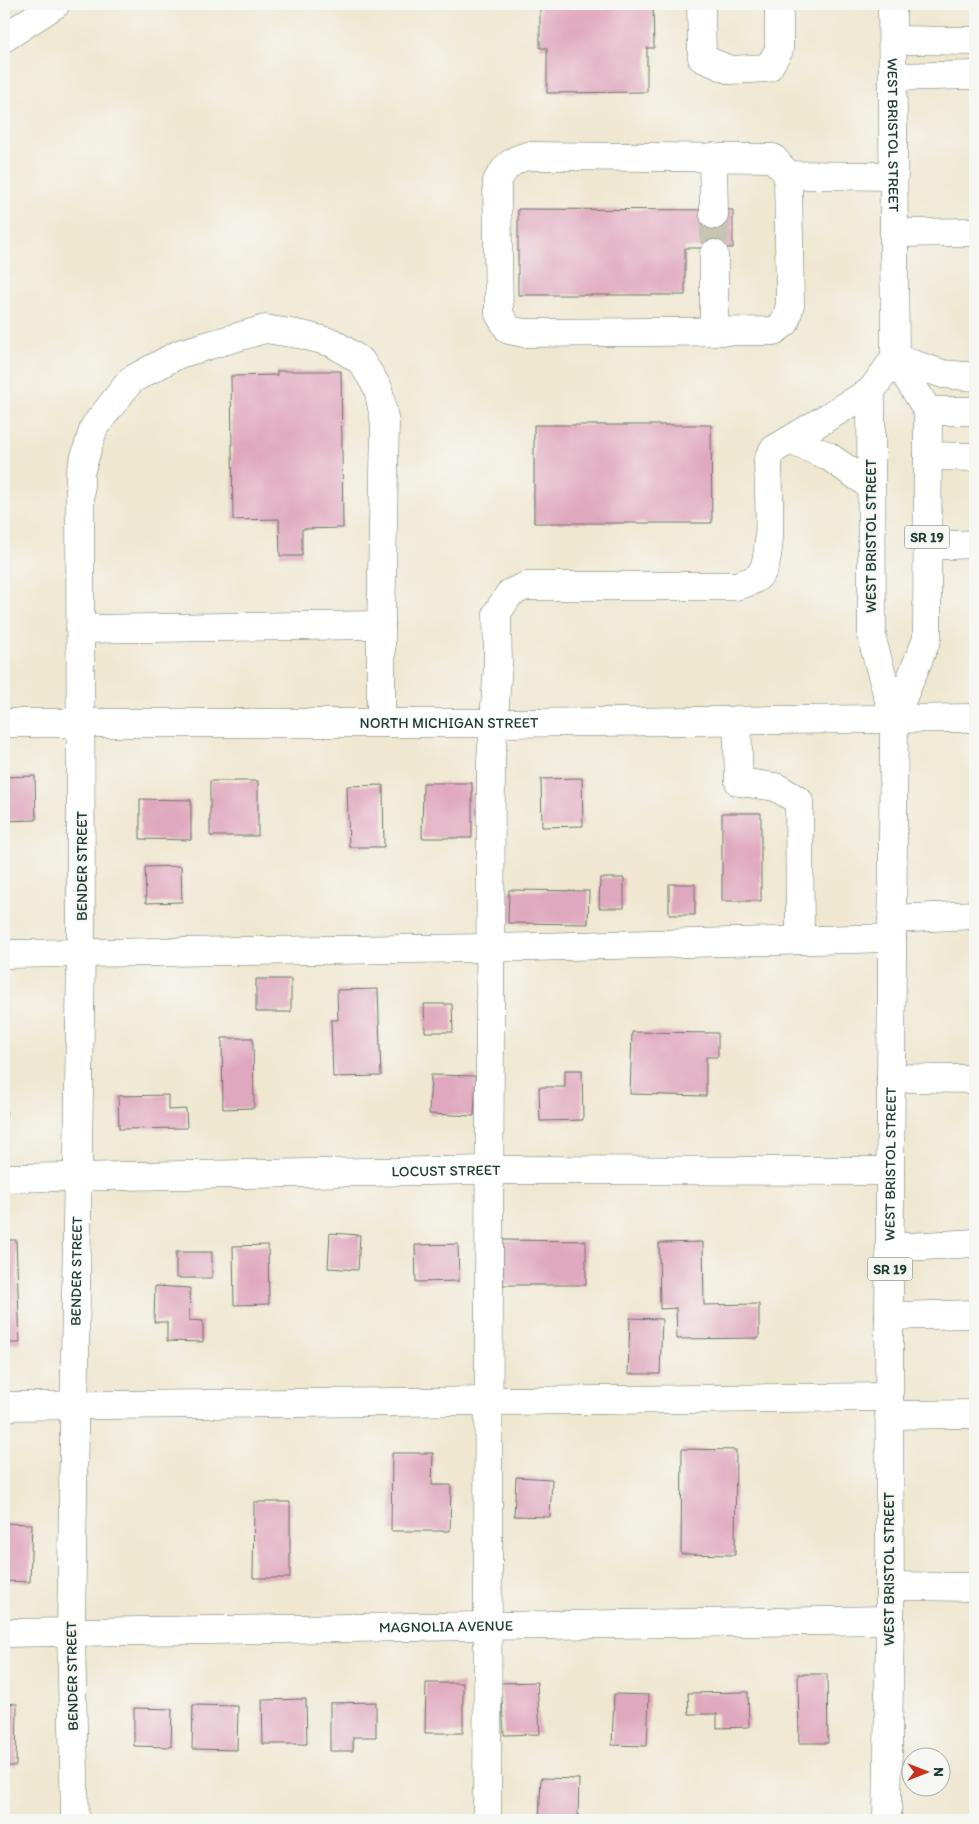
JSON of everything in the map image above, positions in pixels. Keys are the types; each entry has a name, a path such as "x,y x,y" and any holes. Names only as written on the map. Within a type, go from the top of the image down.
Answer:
{"street":[{"path":"4,38 56,4"},
{"path":"701,4 702,58 730,70 768,68 779,50 779,4"},
{"name":"WEST BRISTOL STREET","path":"892,4 895,358"},
{"path":"893,40 975,41"},
{"path":"893,77 975,76"},
{"path":"527,156 713,157 773,158 788,174 790,305 785,323 774,331 524,333 509,330 499,314 497,181 505,168 515,159 527,156"},
{"path":"713,157 714,215"},
{"path":"788,174 894,176"},
{"path":"895,233 975,232"},
{"path":"714,254 714,332"},
{"name":"BENDER STREET","path":"75,1820 71,1632 81,953 80,473 94,427 131,380 179,354 265,329 303,335 333,343 361,361 378,388 385,423 381,722"},
{"path":"895,358 943,374 975,377"},
{"path":"487,1820 491,761 498,664 497,613 510,594 526,586 735,586 750,582 762,573 769,553 768,459 773,450 871,391 895,358"},
{"path":"895,358 928,411 975,411"},
{"name":"WEST BRISTOL STREET","path":"871,391 872,639 894,718 889,1316 890,1620 887,1820"},
{"name":"WEST BRISTOL STREET","path":"894,718 927,639 928,411"},
{"path":"790,440 828,456 871,486"},
{"path":"928,456 975,457"},
{"path":"927,546 975,544"},
{"path":"80,629 381,625"},
{"name":"NORTH MICHIGAN STREET","path":"4,723 494,723 975,718"},
{"path":"737,720 739,782 776,787 799,801 800,940"},
{"path":"4,954 490,948 800,940 975,915"},
{"path":"891,1078 975,1079"},
{"name":"LOCUST STREET","path":"4,1178 490,1170 890,1171"},
{"path":"890,1248 975,1243"},
{"path":"889,1316 975,1314"},
{"path":"4,1406 489,1400 889,1406 975,1414"},
{"path":"890,1586 975,1587"},
{"name":"MAGNOLIA AVENUE","path":"4,1633 890,1620"}],"building":[{"path":"540,4 653,4 654,48 647,48 647,92 547,93 547,48 540,48"},
{"path":"518,209 733,210 733,248 685,248 685,295 518,295"},
{"path":"277,371 341,371 343,528 302,529 302,556 280,556 279,519 233,520 231,376 277,375"},
{"path":"534,425 711,425 712,523 534,523"},
{"path":"35,776 36,820 4,821 4,777"},
{"path":"582,778 583,826 542,827 541,779"},
{"path":"210,781 258,781 258,836 210,836"},
{"path":"423,783 472,783 472,838 422,838"},
{"path":"383,785 384,847 349,847 347,786"},
{"path":"140,799 191,800 191,840 140,839"},
{"path":"722,813 761,813 761,901 722,901"},
{"path":"181,866 182,902 146,903 145,867"},
{"path":"600,878 624,878 624,908 599,908"},
{"path":"669,884 695,884 695,915 669,915"},
{"path":"509,890 589,891 588,924 508,923"},
{"path":"256,979 291,979 291,1012 256,1012"},
{"path":"378,989 381,1076 333,1077 331,1020 338,1020 337,990"},
{"path":"424,1004 452,1004 453,1032 425,1032"},
{"path":"632,1032 718,1033 718,1057 706,1057 706,1096 630,1094"},
{"path":"222,1038 253,1038 254,1108 223,1109"},
{"path":"4,1061 8,1061 6,1117 4,1117"},
{"path":"565,1070 582,1070 583,1120 540,1121 539,1087 565,1087"},
{"path":"431,1075 476,1076 474,1116 429,1114"},
{"path":"168,1095 168,1110 186,1109 187,1128 119,1129 118,1096"},
{"path":"330,1233 360,1235 358,1270 328,1268"},
{"path":"4,1240 16,1240 20,1343 4,1343"},
{"path":"503,1240 586,1241 586,1285 503,1285"},
{"path":"703,1242 704,1305 759,1304 759,1338 677,1339 676,1308 660,1309 659,1243"},
{"path":"458,1244 459,1281 416,1282 415,1245"},
{"path":"268,1245 269,1304 234,1305 233,1246"},
{"path":"176,1252 212,1252 212,1278 176,1278"},
{"path":"155,1286 190,1288 189,1320 203,1321 203,1342 167,1341 167,1322 154,1322"},
{"path":"630,1318 662,1319 660,1374 628,1374"},
{"path":"682,1449 736,1450 735,1555 681,1554"},
{"path":"392,1453 433,1453 432,1485 451,1485 450,1531 391,1531"},
{"path":"516,1477 552,1479 550,1517 514,1516"},
{"path":"254,1502 290,1502 290,1578 253,1578"},
{"path":"4,1523 32,1524 30,1582 4,1581"},
{"path":"798,1674 827,1674 828,1743 799,1743"},
{"path":"537,1682 540,1734 504,1735 501,1683"},
{"path":"426,1683 463,1683 463,1733 425,1733"},
{"path":"748,1692 749,1727 717,1728 717,1714 689,1714 688,1693"},
{"path":"614,1694 649,1695 647,1746 612,1745"},
{"path":"306,1699 307,1744 263,1744 262,1700"},
{"path":"376,1702 376,1737 353,1737 353,1751 330,1751 330,1703"},
{"path":"4,1703 17,1704 16,1766 4,1766"},
{"path":"193,1705 238,1706 237,1750 192,1749"},
{"path":"134,1708 172,1709 171,1747 134,1746"},
{"path":"541,1778 579,1779 578,1820 539,1820"}],"tunnel":[{"path":"714,215 714,254"}]}
